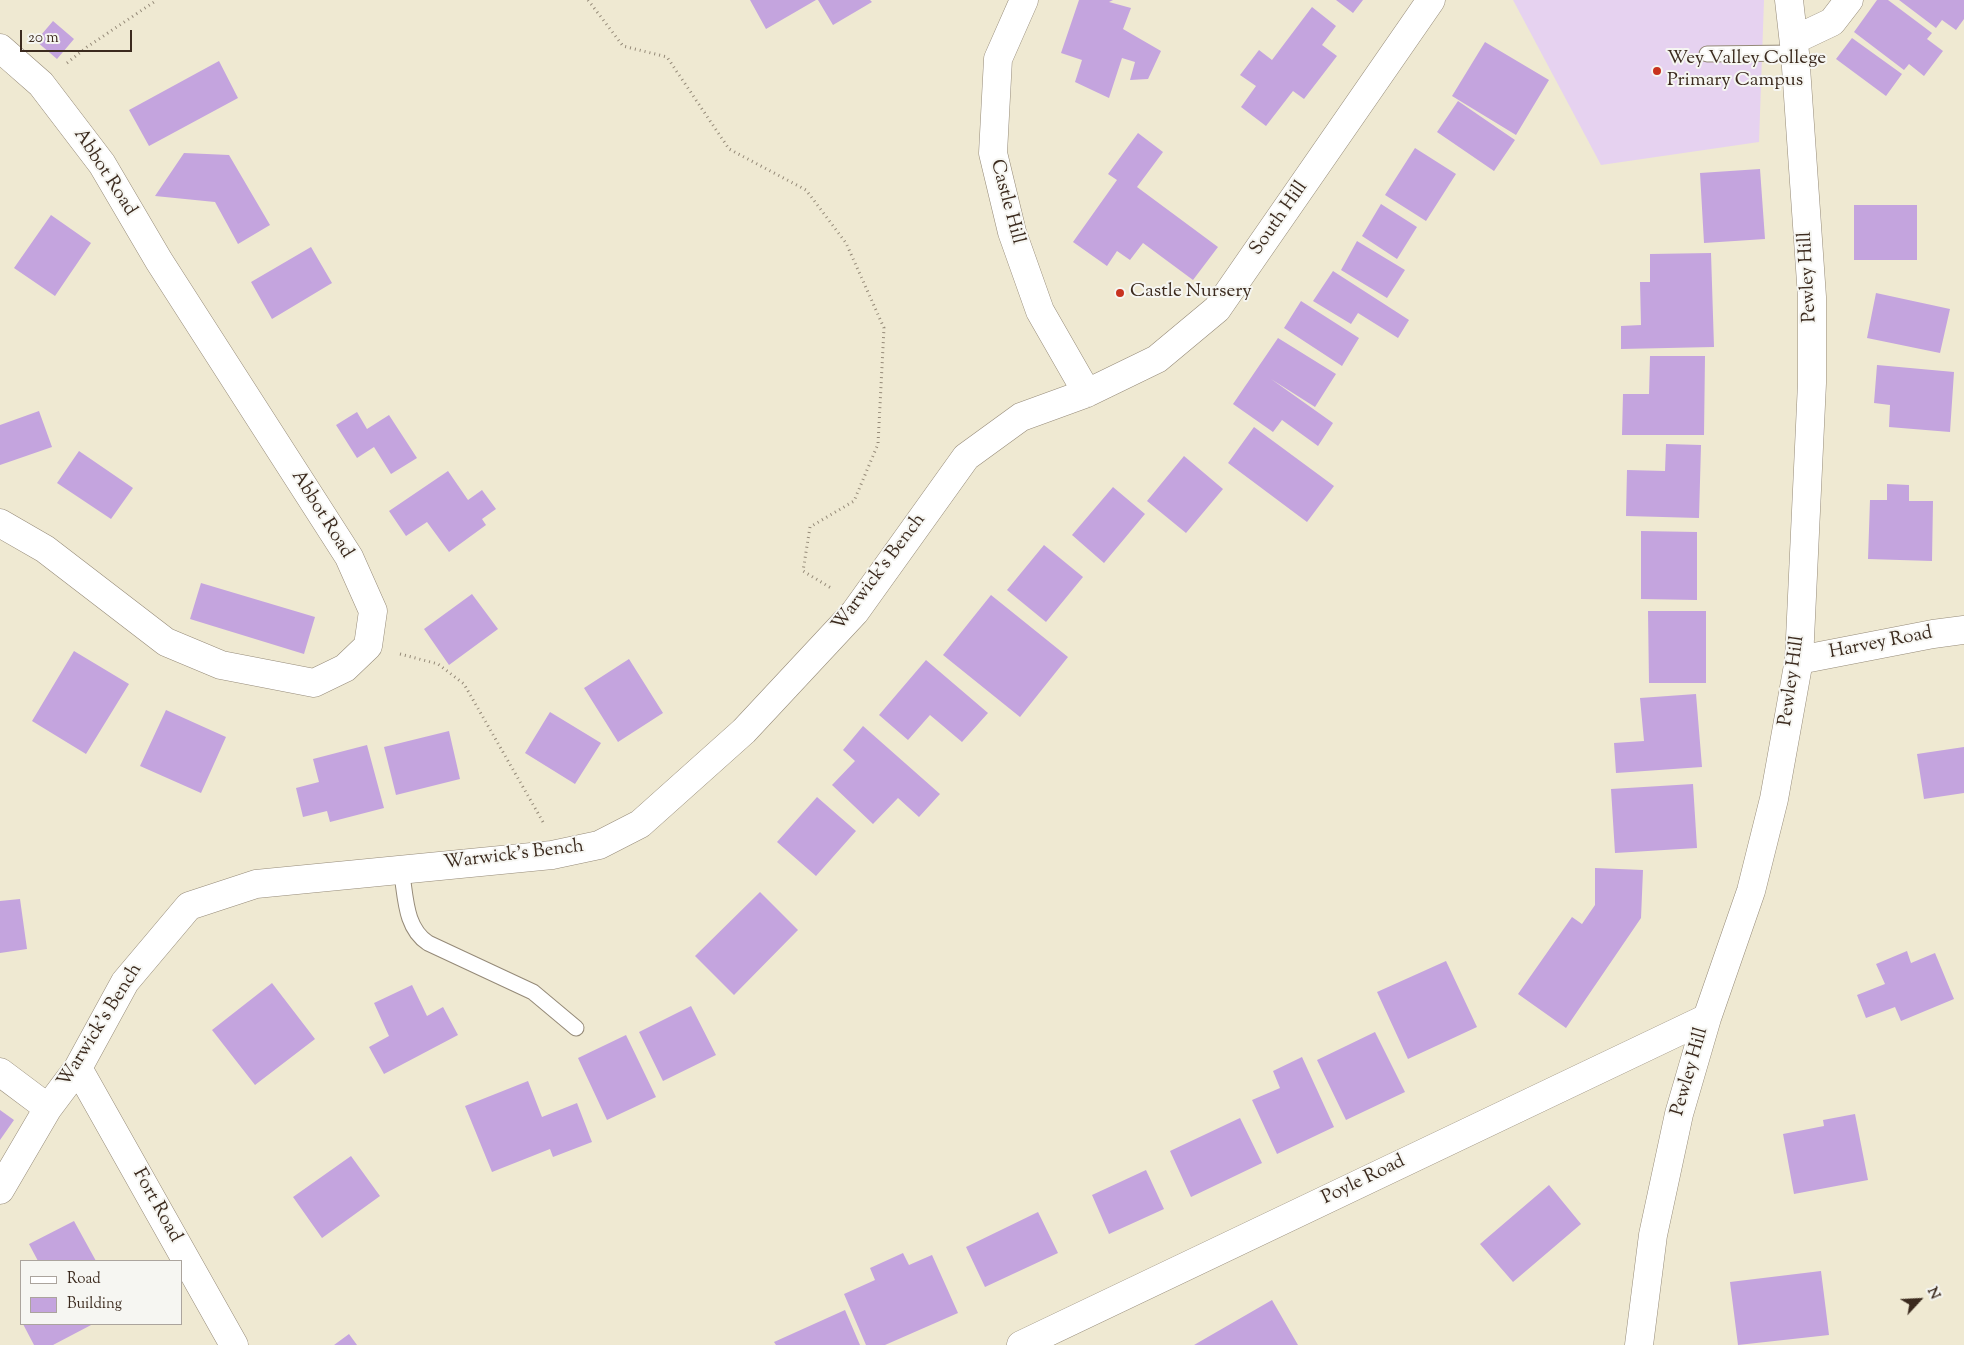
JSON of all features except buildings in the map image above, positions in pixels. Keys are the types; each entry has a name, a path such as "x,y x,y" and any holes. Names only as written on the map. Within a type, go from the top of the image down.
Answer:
{"street":[{"name":"Castle Hill","path":"1024,0 998,59 993,153 1012,232 1040,310 1087,394"},
{"name":"South Hill","path":"1087,394 1157,359 1217,309 1432,0"},
{"name":"Pewley Hill","path":"1639,1345 1653,1235 1679,1114 1707,1018 1751,891 1774,799 1799,660 1812,383 1812,297 1795,47 1789,0"},
{"path":"1795,47 1832,22 1849,0"},
{"name":"Abbot Road","path":"0,48 42,84 102,164 159,262 349,558 372,611 368,646"},
{"name":"Warwick's Bench","path":"0,1190 48,1108 78,1068 124,982 189,906 256,884 552,855 599,845 640,824 744,731 855,612 966,457 1021,417 1087,394"},
{"path":"0,524 45,549 166,642 221,665 314,683 345,668 368,646"},
{"name":"Harvey Road","path":"1799,660 1933,634 1964,630"},
{"name":"Poyle Road","path":"1021,1345 1707,1018"},
{"name":"Fort Road","path":"78,1068 234,1345"},
{"path":"0,1072 48,1108"}],"lane":[{"path":"1707,54 1795,47"},
{"path":"401,869 410,920 418,936 428,943 533,992 576,1028"}],"path":[{"path":"87,47 157,0"},
{"path":"588,0 623,46 667,57 729,149 806,190 846,243 884,328 878,444 854,502 810,527 803,571 835,590 855,612"},
{"path":"368,646 438,664 464,684 543,820 552,855"}],"shaded area":[{"name":"Wey Valley College Primary Campus","path":"1513,0 1764,0 1759,142 1601,165"}],"place":[{"name":"Wey Valley College Primary Campus","path":"1657,71"},
{"name":"Castle Nursery","path":"1120,293"}]}
